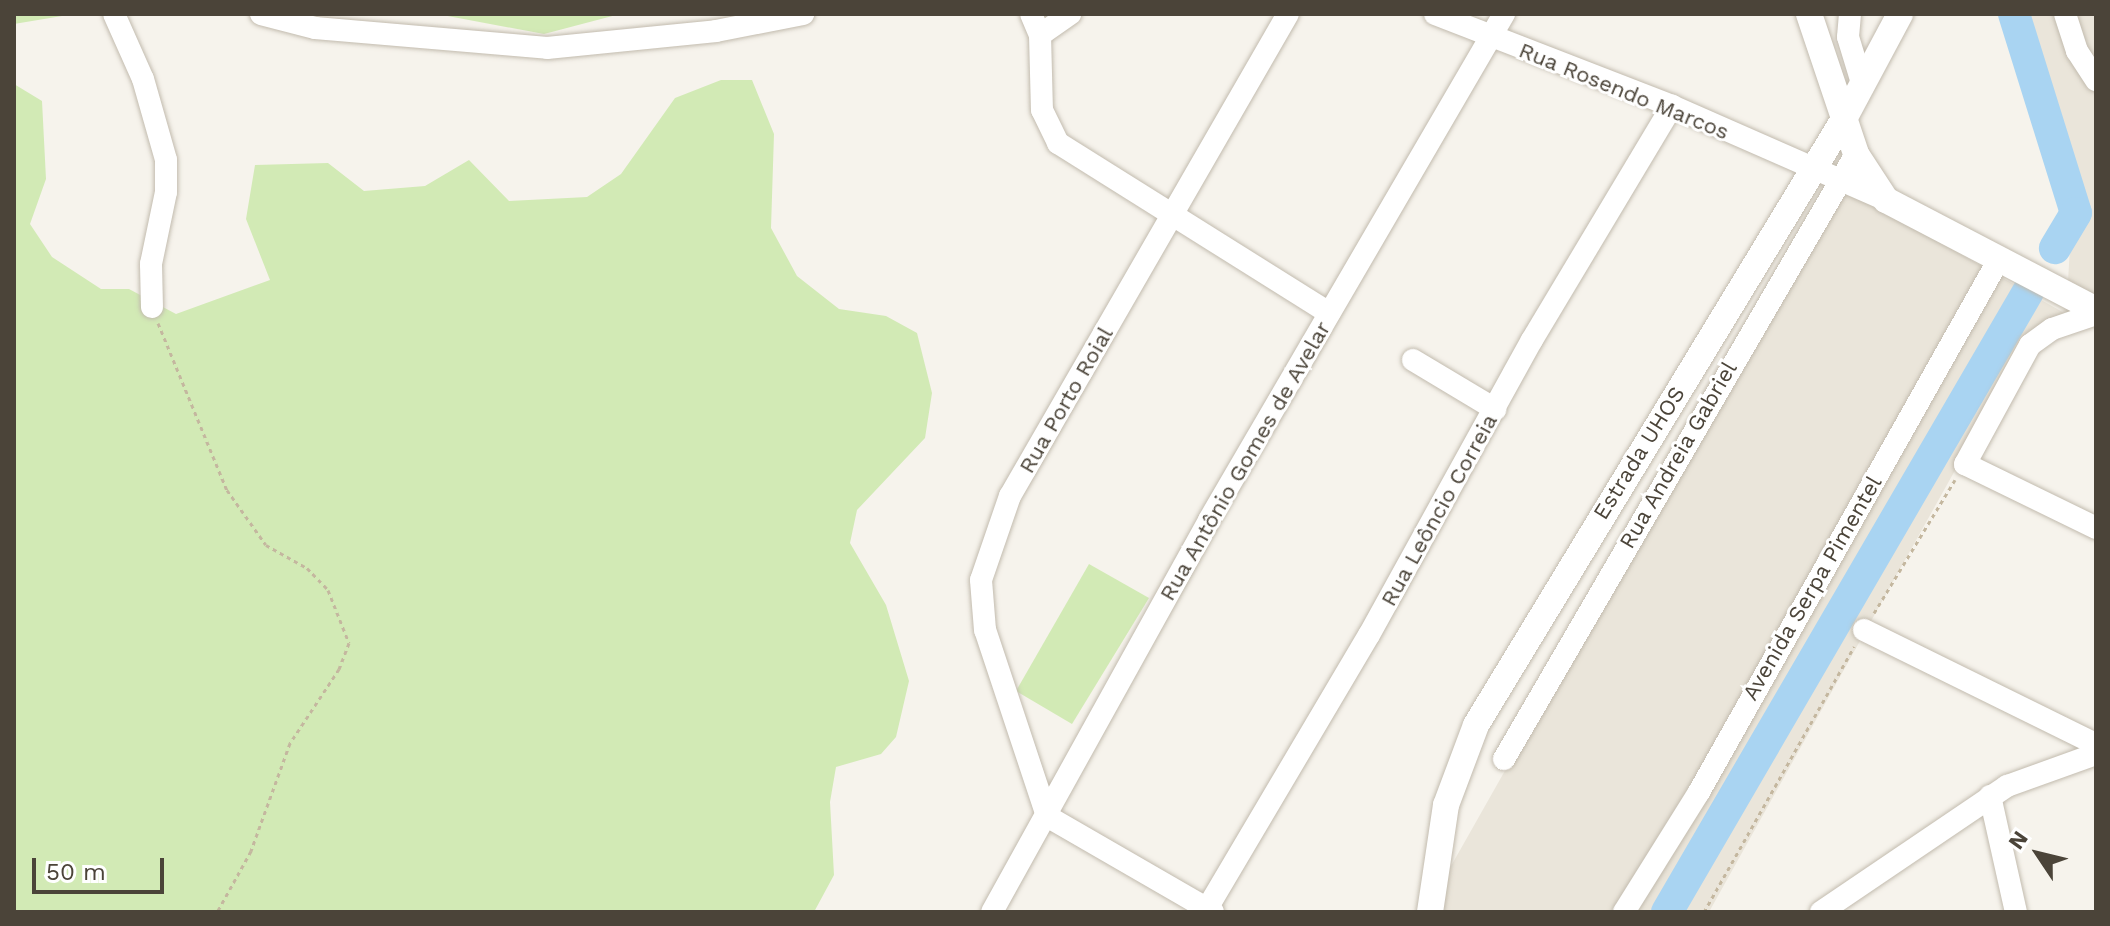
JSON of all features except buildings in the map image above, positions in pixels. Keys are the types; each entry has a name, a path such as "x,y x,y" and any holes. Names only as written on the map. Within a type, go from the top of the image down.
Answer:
{"street":[{"path":"114,14 143,79 166,160 166,192 151,264 152,307"},
{"path":"261,14 315,28 547,48 701,33 803,14"},
{"path":"1031,14 1040,35 1042,110 1058,143 1173,220 1329,313"},
{"path":"1040,35 1070,14"},
{"name":"Rua Porto Roial","path":"1047,816 985,630 981,580 1010,496 1173,220 1288,14"},
{"name":"Rua Rosendo Marcos","path":"1435,14 1490,38 1672,106 1886,200"},
{"name":"Rua Antônio Gomes de Avelar","path":"992,912 1329,313 1504,14"},
{"path":"1809,14 1856,154 1886,200 2096,312"},
{"path":"1850,14 1849,47 1862,83"},
{"name":"Estrada UHOS","path":"1430,912 1446,805 1476,725 1844,119 1900,14"},
{"path":"2065,14 2077,51 2096,80"},
{"name":"Rua Leôncio Correia","path":"1208,911 1672,106"},
{"name":"Rua Andreia Gabriel","path":"1504,759 1856,154"},
{"name":"Avenida Serpa Pimentel","path":"1624,912 1699,792 1998,261"},
{"path":"2096,312 2052,329 2030,345 1965,464 2096,528"},
{"path":"1413,360 1495,409"},
{"path":"1864,630 2096,744"},
{"path":"1821,912 1990,796 2096,754"},
{"path":"1990,796 2016,912"},
{"path":"1047,816 1208,911"}],"path":[{"path":"152,307 227,490 266,545 307,568 328,590 349,643 339,669 290,743 251,851 217,912"},
{"path":"1704,912 1864,630 1965,464"}],"shaded area":[{"path":"2016,14 2096,14 2096,317 2066,315 1963,456 1709,912 1425,912 1837,184 2066,314 2074,182"}],"green space":[{"path":"14,14 74,14 14,24"},
{"path":"437,14 620,14 544,34"},
{"path":"721,80 752,80 774,134 771,228 797,276 839,309 886,316 917,333 932,393 925,438 857,510 850,543 886,605 909,681 896,737 881,754 836,767 830,802 834,875 814,912 14,912 14,84 42,101 46,179 30,224 52,257 101,289 129,289 176,314 270,280 246,219 255,165 328,163 364,191 425,186 469,160 509,201 587,197 621,174 675,98"},
{"path":"1089,564 1149,598 1072,724 1016,691"}],"waterway":[{"path":"2014,14 2076,213 2055,248"},
{"path":"1667,912 2029,290"}]}
